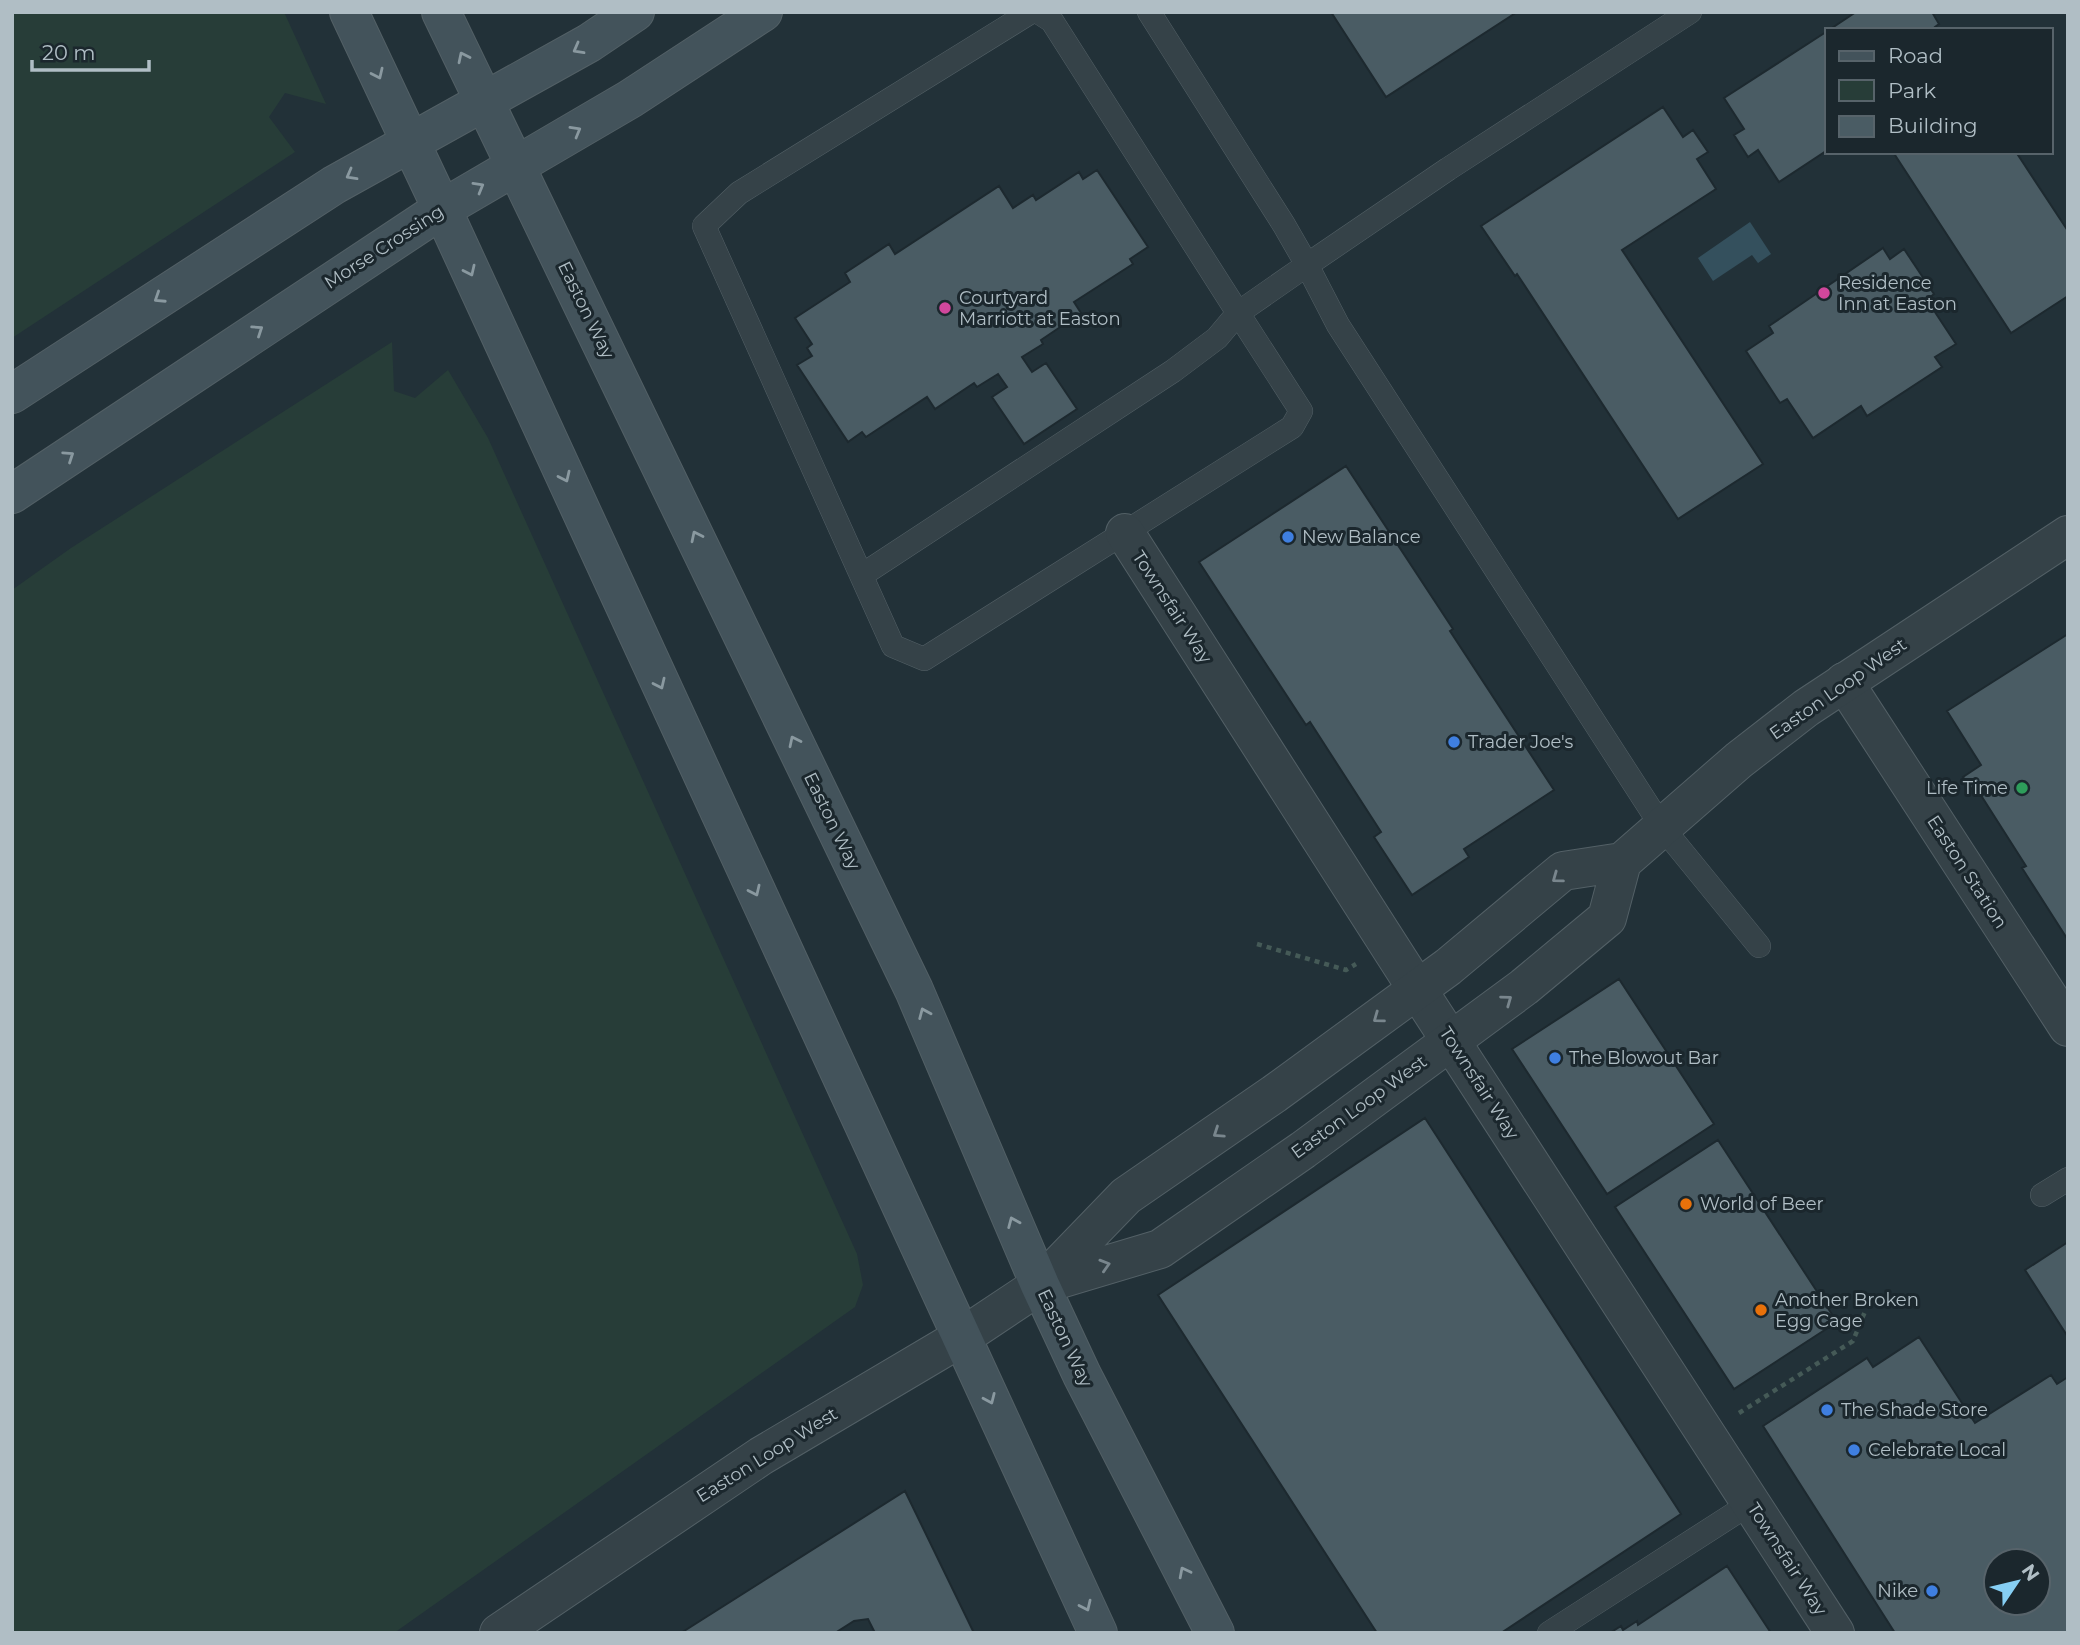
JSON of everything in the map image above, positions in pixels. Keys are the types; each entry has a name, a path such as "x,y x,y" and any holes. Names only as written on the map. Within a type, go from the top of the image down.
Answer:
{"main road":[{"path":"349,12 1098,1633"},
{"name":"Easton Way","path":"441,12 914,990 1040,1285 1082,1375 1215,1633"},
{"path":"12,394 334,185 589,43 635,12"},
{"name":"Morse Crossing","path":"12,494 442,209 630,99 763,12"}],"street":[{"name":"Townsfair Way","path":"1125,533 1835,1633"},
{"name":"Easton Loop West","path":"1040,1285 1160,1249 1303,1150 1524,987 1607,918 1622,862 1739,760 1844,682 2068,535"},
{"name":"Easton Station","path":"1844,682 2068,1027"},
{"name":"Easton Loop West","path":"499,1633 761,1456 962,1337 1040,1285 1126,1196 1274,1094 1417,989 1480,941 1563,871 1622,862"}],"lane":[{"path":"1031,12 739,193 704,226 893,646 924,659 1292,427 1301,411 1052,21 1038,12"},
{"path":"1149,12 1284,225 1338,325 1661,827 1759,946"},
{"path":"862,575 1173,371 1217,338 1238,313 1425,184 1690,12"},
{"path":"2042,1195 2068,1179"},
{"path":"1549,1633 1751,1503"}],"path":[{"path":"1257,944 1346,970 1389,944"},
{"path":"1706,1435 1853,1341 1866,1309"}],"green space":[{"path":"12,12 284,12 326,104 285,93 269,117 295,152 12,338"},
{"path":"392,342 394,391 415,398 448,370 488,438 857,1254 863,1285 855,1307 394,1633 12,1633 12,590 71,548"}],"water":[{"path":"1750,222 1771,254 1758,263 1752,255 1713,281 1698,258"}],"building":[{"path":"1331,12 1517,12 1386,97"},
{"path":"1856,12 1932,12 1939,24 1936,28 1832,28"},
{"path":"1825,33 1825,152 1779,182 1758,150 1748,157 1734,135 1744,129 1724,98"},
{"path":"1663,107 1683,137 1693,130 1708,152 1697,159 1716,189 1622,250 1763,464 1678,519 1517,274 1515,276 1481,226"},
{"path":"1894,154 2017,154 2068,231 2068,296 2011,333"},
{"name":"Courtyard Marriott at Easton","path":"1097,170 1148,247 1130,259 1133,264 1074,302 1081,313 1041,340 1043,344 1022,357 1032,372 1046,363 1077,409 1024,444 992,397 1007,387 998,374 977,387 974,383 935,409 927,397 866,437 862,432 848,442 797,365 812,356 807,348 812,344 795,318 850,282 845,273 889,244 895,254 999,186 1013,208 1033,195 1036,200 1079,172 1083,179"},
{"path":"1883,248 1890,259 1904,249 1934,294 1927,300 1956,344 1935,357 1942,367 1867,416 1861,406 1813,438 1787,399 1780,403 1746,351 1773,333 1769,326"},
{"path":"1346,466 1554,790 1464,849 1469,857 1412,895 1374,837 1381,832 1310,722 1306,725 1199,562"},
{"name":"Life Time","path":"2068,634 2068,940 2022,868 2026,866 1975,786 1971,789 1963,777 1981,765 1947,711"},
{"path":"1619,979 1714,1124 1607,1194 1512,1049"},
{"path":"1425,1118 1681,1514 1501,1633 1377,1633 1158,1295"},
{"path":"1718,1140 1837,1322 1734,1389 1615,1207"},
{"path":"2068,1242 2068,1337 2025,1270"},
{"path":"1919,1337 1975,1423 2051,1375 2057,1384 2068,1377 2068,1633 1895,1633 1763,1426 1867,1358 1873,1367"},
{"path":"905,1491 974,1633 875,1633 868,1619 854,1621 835,1633 681,1633"},
{"path":"1727,1566 1771,1633 1610,1633 1621,1626 1623,1630 1637,1621 1638,1625"}],"place":[{"name":"Residence Inn at Easton","path":"1824,293"},
{"name":"Courtyard Marriott at Easton","path":"945,308"},
{"name":"New Balance","path":"1288,537"},
{"name":"Trader Joe's","path":"1454,742"},
{"name":"Life Time","path":"2022,788"},
{"name":"The Blowout Bar","path":"1555,1058"},
{"name":"World of Beer","path":"1686,1204"},
{"name":"Another Broken Egg Cage","path":"1761,1310"},
{"name":"The Shade Store","path":"1827,1410"},
{"name":"Celebrate Local","path":"1854,1450"},
{"name":"Nike","path":"1932,1591"}]}
